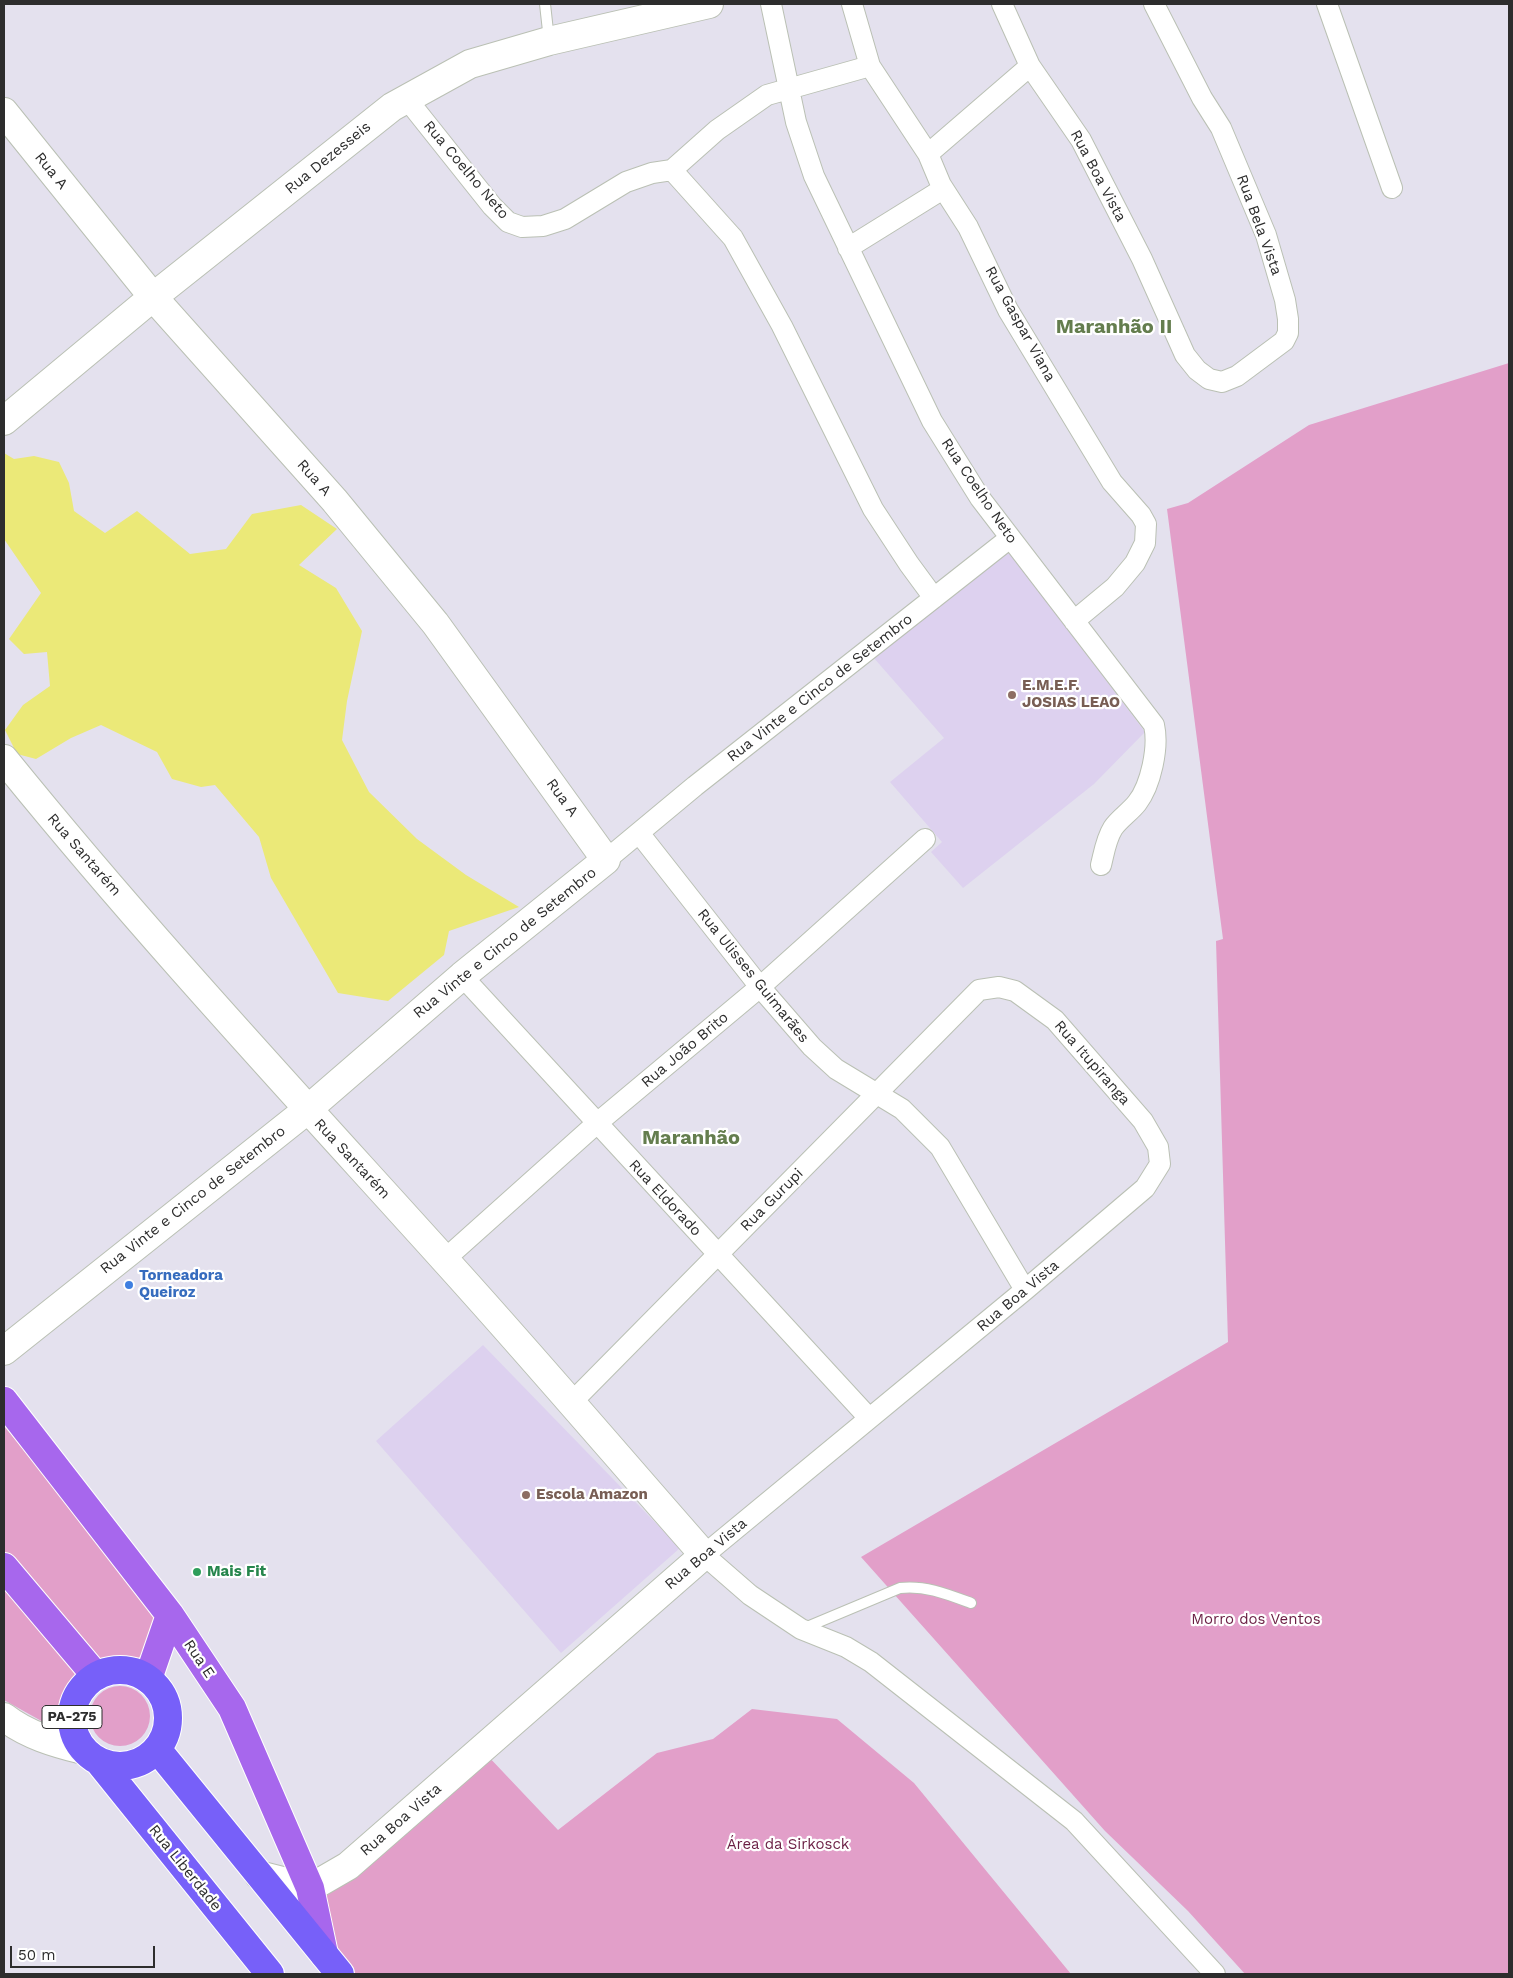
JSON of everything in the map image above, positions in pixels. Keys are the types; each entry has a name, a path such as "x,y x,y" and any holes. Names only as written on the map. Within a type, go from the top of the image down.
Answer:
{"highway":[{"path":"91,1756 116,1767 131,1766 146,1760 158,1749 166,1736 169,1720 166,1704 159,1690 148,1678 128,1671 112,1671 96,1676"},
{"name":"PA-275","path":"91,1756 75,1738 72,1710 77,1696 85,1685 96,1676"},
{"path":"158,1749 332,1964"},
{"name":"Rua Liberdade","path":"91,1756 270,1974"}],"main road":[{"name":"Rua E","path":"4,1401 170,1614 232,1708 310,1888 332,1964"},
{"path":"4,1567 96,1676"},
{"path":"148,1678 170,1614"}],"street":[{"name":"Rua Dezesseis","path":"4,421 153,297 392,106 470,64 549,42 709,4"},
{"name":"Rua Coelho Neto","path":"771,4 796,122 814,176 900,351 932,421 980,498 1154,725 1157,738 1156,755 1139,802 1114,827 1101,865"},
{"name":"Rua Gaspar Viana","path":"852,4 870,66 928,154 943,189 968,227 1008,310 1112,482 1141,515 1146,524 1145,543 1135,563 1115,587 1074,621"},
{"name":"Rua Boa Vista","path":"1002,4 1030,66 1081,140 1142,260 1185,355"},
{"name":"Rua Bela Vista","path":"1154,4 1202,98 1220,128 1266,234 1285,300 1288,319 1288,333 1281,344 1237,376 1222,382 1209,380 1197,370 1185,355"},
{"path":"1326,4 1392,188"},
{"path":"870,66 767,96 748,107 717,130 672,170 733,238 782,326 873,508 934,598"},
{"path":"928,154 1030,66"},
{"name":"Rua Coelho Neto","path":"406,98 492,206 508,222 522,227 543,226 565,219 626,182 652,173 672,170"},
{"name":"Rua A","path":"4,112 153,297 334,501 435,623 606,860"},
{"path":"848,248 943,189"},
{"name":"Rua Vinte e Cinco de Setembro","path":"4,1351 307,1110 462,976 639,834 695,786 1010,538"},
{"name":"Rua Santarém","path":"4,759 66,836 307,1110 444,1260 704,1555"},
{"name":"Rua Ulisses Guimarães","path":"639,834 760,987 812,1047 836,1069 902,1108 940,1147 1025,1290"},
{"name":"Rua João Brito","path":"444,1260 596,1124 760,987 925,840"},
{"name":"Rua Eldorado","path":"462,976 596,1124 869,1418"},
{"name":"Rua Itupiranga","path":"972,997 986,987 999,987 1015,991 1055,1020 1143,1120 1158,1147 1160,1164 1145,1188"},
{"name":"Rua Gurupi","path":"571,1403 972,997"},
{"name":"Rua Boa Vista","path":"310,1888 348,1866 704,1555 1025,1290 1145,1188"},
{"path":"704,1555 750,1595 801,1629 846,1647 871,1662 1074,1821 1215,1974"},
{"path":"4,1717 33,1734 91,1756"},
{"path":"259,1875 310,1888"}],"lane":[{"path":"545,4 549,42"},
{"path":"801,1629 900,1588 916,1586 939,1591 971,1603"}],"shaded area":[{"path":"4,453 14,459 34,456 59,462 69,483 74,511 105,533 137,511 190,554 226,549 252,514 301,505 337,529 299,565 336,588 362,631 347,701 342,740 369,792 417,839 466,875 519,907 449,931 444,955 388,1001 338,993 271,878 259,837 215,785 201,787 172,779 157,752 101,725 71,738 36,759 17,754 5,730 23,705 50,686 47,652 24,654 9,639 41,593 4,539"},
{"name":"E.M.E.F. JOSIAS LEAO","path":"1009,552 1145,732 1094,784 963,888 931,852 942,842 890,782 944,738 873,657 957,587"},
{"name":"Escola Amazon","path":"483,1345 680,1548 561,1653 376,1441"}],"green space":[{"name":"Morro dos Ventos","path":"1509,363 1509,1974 1245,1974 1188,1911 1105,1831 861,1557 1228,1342 1216,941 1223,939 1167,509 1188,503 1309,425"},
{"path":"4,1426 158,1615 147,1648 128,1671 112,1671 96,1676 4,1560"},
{"path":"4,1584 76,1672 70,1720 45,1723 4,1700"},
{"path":"120,1686 136,1691 141,1695 145,1700 150,1716 145,1732 141,1737 136,1741 120,1746 104,1741 99,1737 95,1732 90,1716 95,1700 99,1695 104,1691"},
{"name":"Área da Sirkosck","path":"752,1709 837,1719 914,1783 1071,1974 340,1974 297,1922 486,1754 558,1830 657,1753 713,1739"}],"place":[{"name":"E.M.E.F. JOSIAS LEAO","path":"1012,695"},
{"name":"Torneadora Queiroz","path":"129,1285"},
{"name":"Escola Amazon","path":"526,1495"},
{"name":"Mais Fit","path":"197,1572"}],"district":[{"name":"Maranhão II","path":"1114,327"},
{"name":"Maranhão","path":"691,1138"}]}
